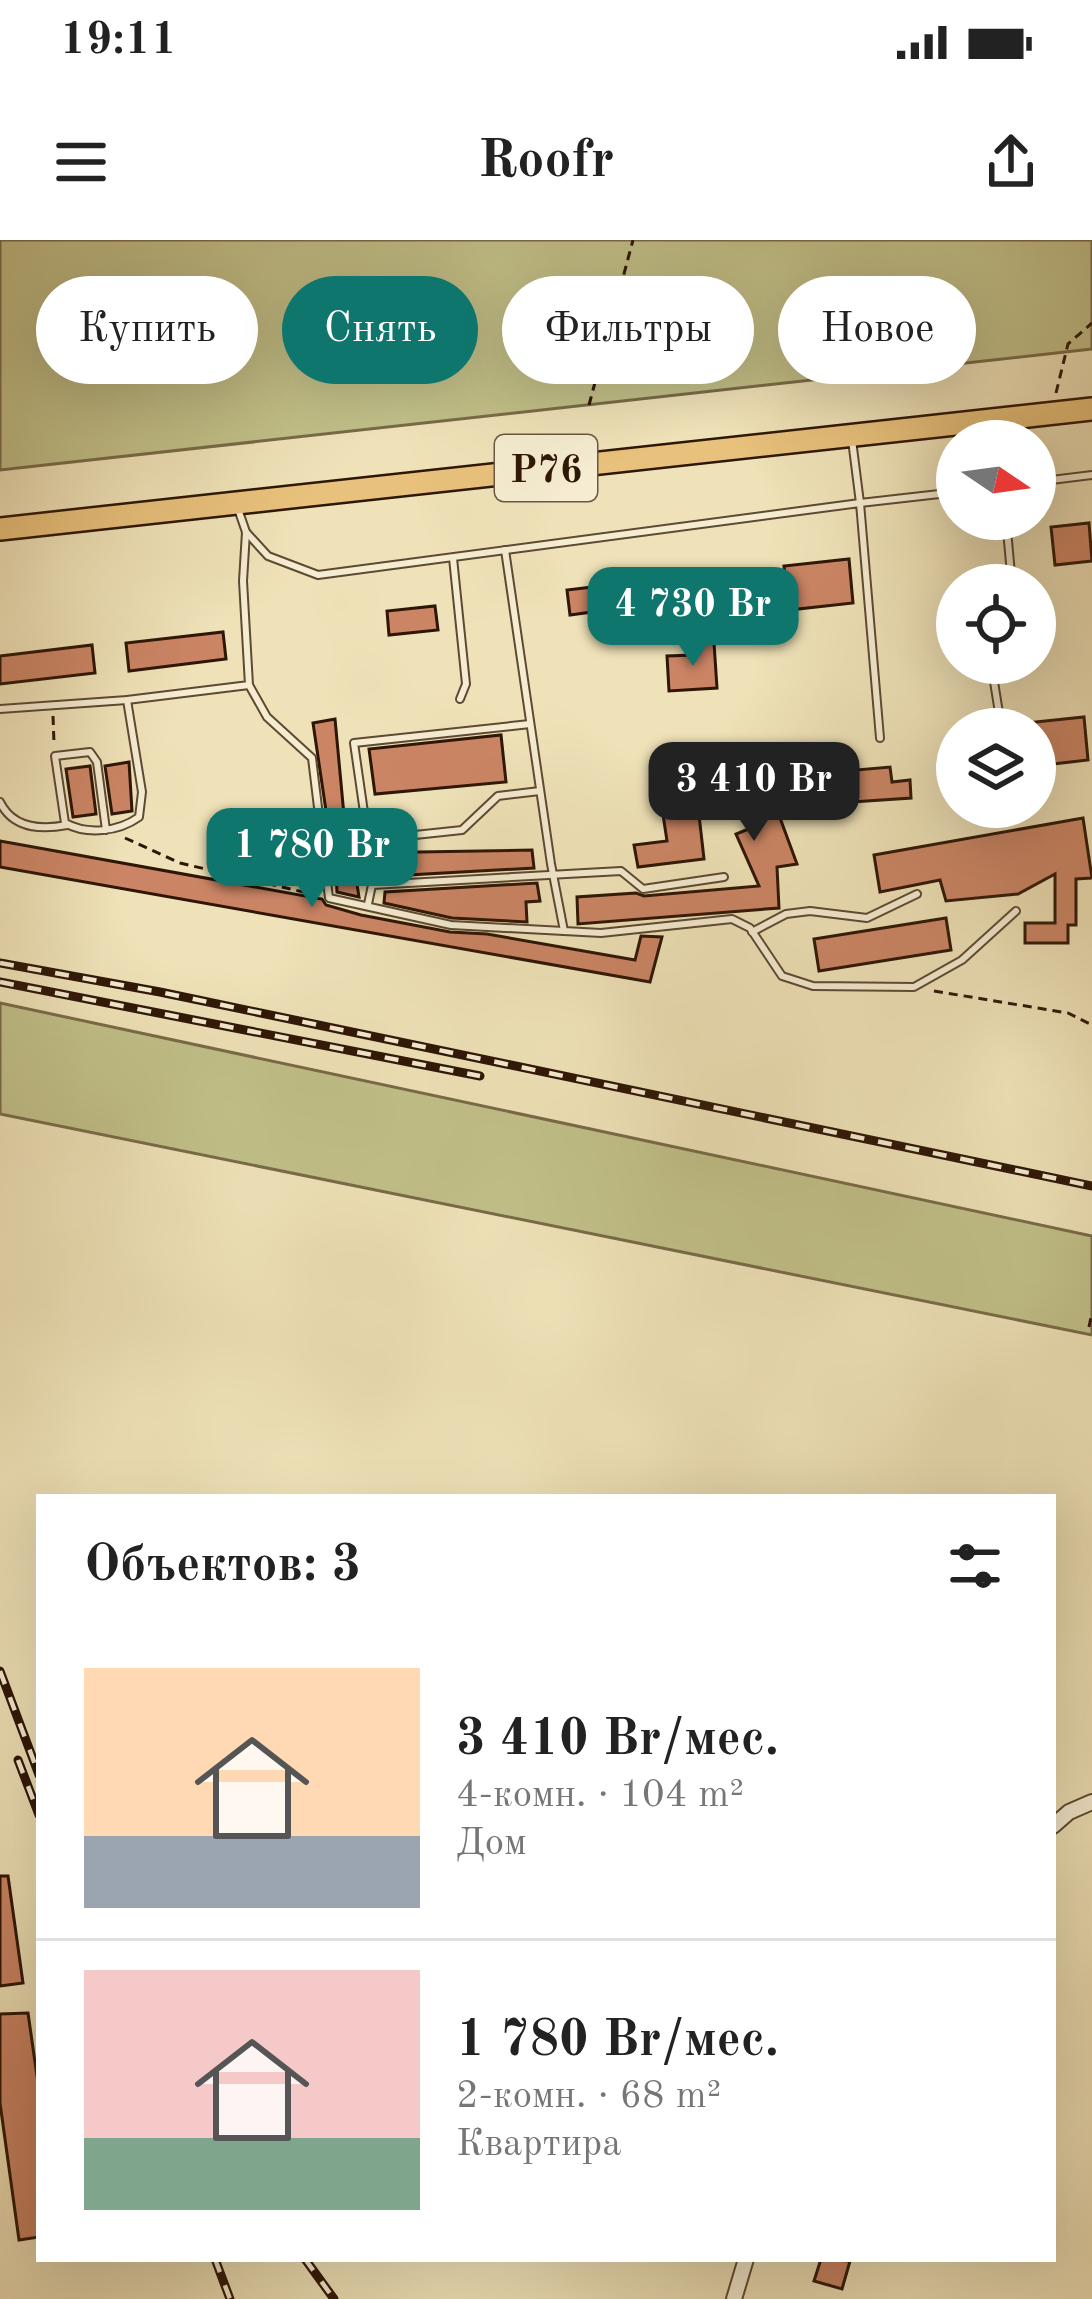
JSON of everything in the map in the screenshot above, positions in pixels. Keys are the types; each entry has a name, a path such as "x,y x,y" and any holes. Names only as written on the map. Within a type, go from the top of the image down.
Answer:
{"main road":[{"name":"Р76","path":"0,529 852,436 990,429 1052,413 1092,409"}],"street":[{"path":"1056,1823 1092,1802"},
{"path":"734,2299 745,2262"}],"lane":[{"path":"852,436 880,738"},
{"path":"1056,479 1092,475"},
{"path":"246,532 268,556 318,575 936,494"},
{"path":"236,503 246,532 243,581 249,685 267,717 312,758 329,898 452,925 601,933 732,919 752,932 782,976 813,986 914,987 962,960 1016,910"},
{"path":"505,550 564,931"},
{"path":"453,558 466,684 460,699"},
{"path":"0,709 249,685"},
{"path":"0,802 16,821 34,828 67,825 117,830 133,823 142,808 127,700"},
{"path":"530,724 354,742 368,840 462,830 498,796 540,791"},
{"path":"67,825 55,756 90,752 97,762 106,830"},
{"path":"368,906 372,885 621,871 643,889 724,877"},
{"path":"752,932 786,914 810,910 868,918 917,893"}],"path":[{"path":"589,404 633,240"},
{"path":"1052,413 1067,344 1092,323"},
{"path":"52,705 55,756"},
{"path":"106,830 179,863 329,898"},
{"path":"914,987 1068,1013 1092,1025"},
{"path":"1089,1328 1092,1312"}],"shaded area":[{"path":"0,240 1092,240 1092,349 976,362 976,276 778,276 778,384 0,470"},
{"path":"0,1003 1092,1236 1092,1335 0,1114"}],"building":[{"path":"1089,523 1092,561 1055,564 1056,526"},
{"path":"849,559 853,603 789,610 784,566"},
{"path":"696,571 699,598 662,602 659,574"},
{"path":"626,583 629,607 570,615 567,590"},
{"path":"435,606 438,630 389,635 387,611"},
{"path":"223,632 226,659 129,671 126,643"},
{"path":"714,643 717,688 669,691 667,656 693,655 692,645"},
{"path":"92,645 95,673 0,684 0,656"},
{"path":"1084,717 1088,760 1056,764 1056,720"},
{"path":"335,719 345,826 357,824 358,853 532,850 534,868 356,878 359,897 337,892 334,832 329,831 313,723"},
{"path":"501,735 506,782 375,794 369,749"},
{"path":"129,762 132,811 112,814 105,766"},
{"path":"90,766 96,814 73,817 66,769"},
{"path":"890,767 892,782 910,780 911,798 776,807 797,864 777,867 779,908 578,924 577,897 759,886 736,834 751,828 736,777 775,768 777,777"},
{"path":"703,797 706,814 699,815 704,859 638,867 634,845 667,841 661,801"},
{"path":"1083,818 1092,878 1076,879 1076,925 1068,925 1068,943 1025,943 1025,923 1055,923 1055,874 1018,894 946,901 940,880 880,892 874,855 1027,828 1056,828 1056,823"},
{"path":"0,841 322,899 326,905 361,915 450,932 635,960 641,936 662,937 650,982 0,867"},
{"path":"537,883 540,901 526,902 527,922 452,918 384,903 385,892"},
{"path":"946,918 951,950 819,971 814,939"},
{"path":"0,1876 8,1876 23,1983 0,1986"},
{"path":"28,2013 36,2069 36,2237 19,2240 0,2103 0,2014"},
{"path":"820,2262 850,2262 842,2289 814,2281"}],"railway":[{"path":"0,963 1092,1186"},
{"path":"0,982 480,1076"},
{"path":"0,1671 36,1767"},
{"path":"18,1760 36,1807"},
{"path":"216,2262 230,2299"},
{"path":"307,2262 334,2299"}]}
